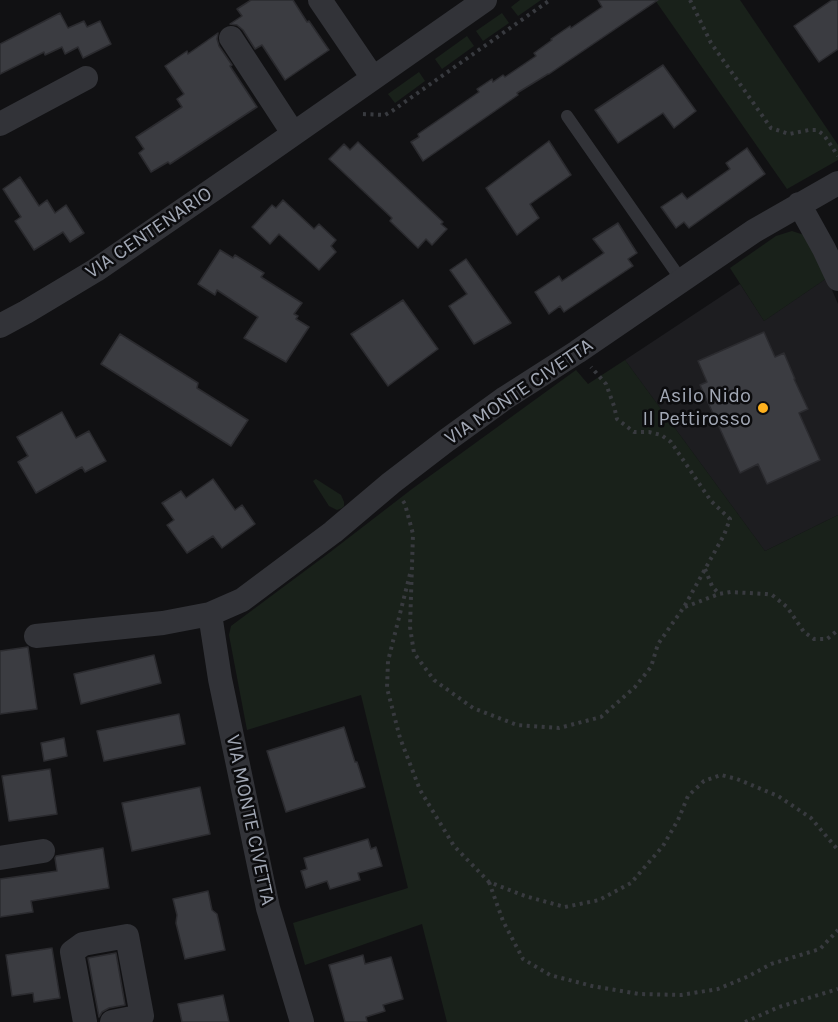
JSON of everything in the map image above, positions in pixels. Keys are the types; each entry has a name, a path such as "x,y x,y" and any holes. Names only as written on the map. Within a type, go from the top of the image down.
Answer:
{"street":[{"path":"320,0 373,78"},
{"name":"VIA CENTENARIO","path":"0,326 96,270 485,0"},
{"path":"231,38 293,133"},
{"path":"0,124 86,78"},
{"name":"VIA MONTE CIVETTA","path":"36,636 163,623 210,614 242,600 333,532 391,483 505,398 577,352 754,231 838,183"},
{"path":"799,204 838,279"},
{"name":"VIA MONTE CIVETTA","path":"210,614 220,679 268,908 302,1022"},
{"path":"0,858 43,851"},
{"path":"85,1022 72,952 83,944 127,936 142,1016 112,1022"}],"lane":[{"path":"567,116 682,281"}],"path":[{"path":"690,0 711,43 771,128 789,134 817,130 824,135 838,156"},
{"path":"391,483 405,504 413,534 410,627 414,653 434,680 473,708 517,725 559,728 601,717 635,687 651,667 658,644 684,607 724,535 730,519 711,501 671,442 661,435 634,432 617,419 606,384 577,352"},
{"path":"411,567 388,661 387,688 400,738 420,790 454,846 489,882 525,896 565,907 598,900 631,883 663,846 688,796 704,781 721,775 778,796 811,818 838,850"},
{"path":"705,569 712,586 719,594"},
{"path":"684,607 732,591 772,595 787,607 804,632 814,639 827,639 838,630"},
{"path":"489,882 502,921 523,959 550,975 592,986 639,994 681,995 718,989 771,964 820,949 838,930"},
{"path":"745,1022 779,1007 838,988"}],"shaded area":[{"path":"520,0 541,0 518,16 511,7"},
{"path":"655,0 740,0 838,145 838,160 787,189"},
{"path":"502,13 509,23 483,41 476,31"},
{"path":"467,36 474,46 442,69 435,59"},
{"path":"419,72 425,81 395,103 388,94"},
{"path":"792,231 807,236 827,278 764,321 730,268 776,236"},
{"path":"827,278 838,304 838,515 765,551 625,360 740,284 764,321"},
{"path":"625,360 765,551 838,515 838,1022 447,1022 422,924 305,965 293,923 408,888 361,695 247,730 229,635 231,626 412,489 576,370 588,384"},
{"path":"316,479 341,495 344,502 342,508 337,510 329,506 313,481"}],"building":[{"path":"251,0 293,0 329,50 285,80 262,45 255,49 243,30 237,25 230,24 242,16 237,9"},
{"path":"598,0 658,0 517,93 518,95 423,161 411,142 419,137 418,134 479,92 477,89 492,79 493,82 503,75 505,77 536,56 534,53 551,39 602,7"},
{"path":"832,0 838,0 838,49 819,62 794,26"},
{"path":"60,13 68,28 84,21 87,27 100,21 111,44 83,58 78,47 65,54 62,47 45,55 44,52 0,74 0,44"},
{"path":"218,33 219,46 257,107 170,164 168,162 151,172 139,153 144,149 136,137 182,107 177,99 184,94 165,66 187,51 188,54"},
{"path":"663,65 696,111 674,128 663,113 618,143 595,110"},
{"path":"549,141 571,175 530,204 539,218 517,235 486,188"},
{"path":"358,142 443,222 441,224 447,229 432,245 426,239 418,248 390,221 392,218 329,159 344,144 350,150"},
{"path":"747,148 765,174 689,228 684,222 676,228 661,207 682,193 687,199 730,169 726,163"},
{"path":"20,177 39,206 47,200 55,213 66,205 84,233 70,242 63,232 34,250 15,221 21,217 3,189"},
{"path":"283,200 314,229 319,224 336,240 331,246 336,252 319,270 279,234 270,244 252,227 272,205 276,208"},
{"path":"618,223 637,253 628,259 633,266 564,312 560,306 549,314 535,292 559,276 562,281 604,253 593,239"},
{"path":"220,250 233,258 235,255 264,273 261,277 302,303 294,314 298,316 296,319 309,327 286,362 244,338 258,317 217,290 215,295 198,284"},
{"path":"466,259 511,323 474,344 449,306 467,294 450,270"},
{"path":"403,300 438,349 388,386 351,334"},
{"name":"Asilo Nido Il Pettirosso","path":"764,332 775,357 784,353 808,409 799,413 820,460 767,484 758,464 740,473 700,385 707,382 698,361"},
{"path":"120,334 198,383 197,388 248,420 231,446 101,364"},
{"path":"62,412 76,438 89,431 106,461 85,472 82,467 36,493 18,462 28,456 17,437"},
{"path":"213,479 235,510 242,505 255,524 222,548 213,536 187,553 167,525 174,520 162,503 181,491 186,498"},
{"path":"28,647 37,709 0,714 0,651"},
{"path":"154,655 161,683 81,704 74,674"},
{"path":"179,714 185,744 104,761 97,731"},
{"path":"344,727 365,787 286,812 267,751"},
{"path":"64,738 67,756 44,761 41,743"},
{"path":"50,769 57,814 9,821 2,776"},
{"path":"200,787 210,834 132,851 122,803"},
{"path":"368,839 371,849 376,847 382,866 358,873 360,880 330,889 327,881 306,888 301,871 307,869 304,858"},
{"path":"103,848 109,888 31,901 33,912 0,917 0,879 57,871 56,856"},
{"path":"208,891 212,910 217,914 225,950 185,959 173,899"},
{"path":"52,948 60,998 34,1002 33,993 12,996 6,955"},
{"path":"116,953 125,1005 109,1008 99,1017 88,958"},
{"path":"363,955 365,964 391,957 403,999 383,1005 385,1011 366,1017 367,1022 345,1022 329,965"},
{"path":"223,995 229,1022 182,1022 178,1004"}],"place":[{"name":"Asilo Nido Il Pettirosso","path":"763,408"}]}
